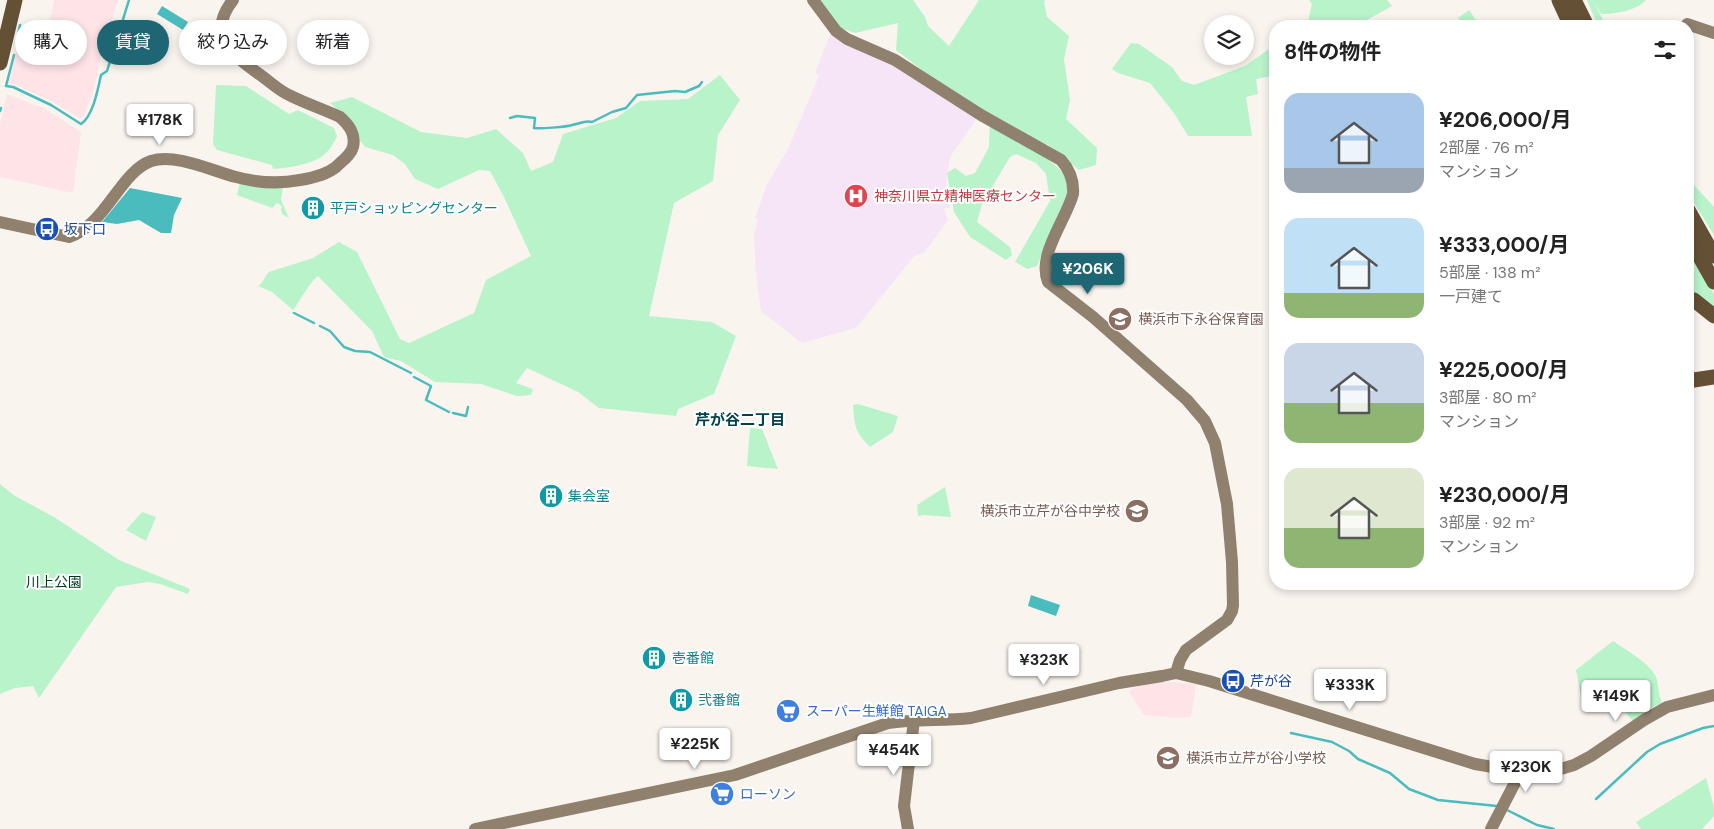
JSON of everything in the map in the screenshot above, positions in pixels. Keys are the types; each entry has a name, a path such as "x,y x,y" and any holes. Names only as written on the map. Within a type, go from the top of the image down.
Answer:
{"highway":[{"path":"0,63 15,0"},
{"path":"1559,0 1568,20"},
{"path":"1574,0 1584,20"},
{"path":"1694,212 1714,245"},
{"path":"1694,221 1714,256"},
{"path":"1694,247 1714,282"},
{"path":"1694,300 1714,316"},
{"path":"1694,373 1714,372"},
{"path":"1694,380 1714,377"}],"street":[{"path":"0,222 69,238 90,226 142,166 163,159 177,160 237,178 272,183 291,182 318,176 331,170 346,158 353,145 351,129 348,123 340,117 286,93 230,51 222,34 221,25 224,14 233,0"},
{"path":"813,0 836,31 847,39 896,60 981,115 1061,160 1069,172 1073,194 1045,260 1045,274 1048,282 1094,317 1187,400 1199,413 1211,432 1227,504 1232,562 1232,611 1227,620 1186,650 1180,660 1176,673"},
{"path":"1694,26 1714,33"},
{"path":"475,829 735,776 888,723 970,718 1119,683 1176,673 1209,681 1475,764 1520,772 1541,773 1574,765 1667,707 1714,695"},
{"path":"908,829 904,806 914,720"},
{"path":"1491,829 1520,772"}],"shaded area":[{"path":"54,0 118,0 112,20 97,20 97,65 99,65 93,92 84,116 81,118 53,102 9,82 15,56 15,65 87,65 87,20 50,20"},
{"name":"神奈川県立精神医療センター","path":"830,35 903,69 977,118 950,157 946,182 950,207 944,209 948,220 924,253 915,255 856,328 802,343 761,311 756,274 754,235 758,220 755,218 767,185 788,149 819,76 815,73"},
{"path":"7,94 45,109 81,132 73,193 0,177 0,124"},
{"path":"1147,683 1196,684 1191,717 1176,718 1144,715 1129,692"}],"green space":[{"path":"817,0 913,0 925,17 928,26 949,46 979,0 1045,0 1047,17 1069,36 1064,59 1070,100 1066,119 1097,148 1096,165 1079,170 1047,144 1043,155 1066,175 1069,192 1037,266 1027,269 1015,262 1050,201 1046,174 1036,163 1016,154 1010,157 982,204 977,222 1010,247 1012,255 1006,260 970,237 954,212 947,173 955,168 966,176 975,173 989,147 990,116 931,77 896,50 898,23 855,33 838,27"},
{"path":"1309,0 1387,0 1392,6 1367,20 1308,20 1312,4"},
{"path":"1587,0 1593,0 1603,20 1595,20"},
{"path":"1593,0 1646,0 1631,9 1601,14"},
{"path":"1469,10 1476,20 1460,20 1458,18"},
{"path":"1131,43 1139,44 1172,67 1182,81 1194,85 1246,65 1254,65 1254,60 1269,49 1269,76 1256,79 1258,94 1246,97 1252,136 1188,136 1174,113 1150,83 1118,73 1112,69"},
{"path":"720,75 740,100 718,135 713,181 674,203 649,316 712,322 736,336 714,394 678,409 676,416 599,408 578,392 527,368 516,383 533,389 531,395 517,396 481,384 435,382 401,361 384,357 372,331 318,276 293,310 272,292 258,286 269,272 313,258 339,242 357,252 400,339 409,343 474,313 486,280 531,256 490,171 479,170 438,189 415,179 405,164 393,155 365,147 357,137 352,123 330,103 352,97 421,132 467,138 496,129 523,153 531,171 553,162 563,134 616,118 640,101 688,99"},
{"path":"216,85 246,86 289,114 298,110 334,128 337,136 331,147 321,157 301,165 273,169 272,165 217,150 213,144"},
{"path":"240,182 283,187 281,200 289,218 282,214 282,206 277,203 272,208 237,195"},
{"path":"1694,184 1714,207 1714,235 1694,203"},
{"path":"1694,259 1714,294 1714,308 1694,296"},
{"path":"858,404 898,416 893,432 870,447 856,428 853,405"},
{"path":"750,428 762,429 778,469 747,466"},
{"name":"川上公園","path":"0,484 15,496 54,517 119,560 190,589 188,594 160,584 148,582 116,587 39,698 33,686 15,688 0,694"},
{"path":"945,487 951,517 918,516 917,505"},
{"path":"142,512 156,517 146,541 126,530"},
{"path":"1613,641 1651,669 1657,680 1662,703 1651,708 1633,721 1615,700 1607,697 1583,705 1576,670"},
{"path":"1706,778 1714,807 1714,816 1702,829 1641,829 1636,822"}],"water":[{"path":"162,6 185,20 179,20 179,28 157,14"},
{"path":"130,188 182,198 174,215 171,233 161,233 139,220 117,224 102,222"},
{"path":"1031,595 1060,605 1056,616 1028,606"}],"waterway":[{"path":"14,55 6,86 13,87 51,105 81,124 92,109 101,75 107,71 129,0"},
{"path":"510,118 517,116 535,118 534,128 569,126 592,122 612,112 626,108 637,95 675,91 685,92 699,86 702,82"},
{"path":"294,313 314,323"},
{"path":"320,326 330,331 344,347 355,351 370,352 411,373"},
{"path":"414,377 431,386 426,400 449,412"},
{"path":"453,413 466,416 468,407"},
{"path":"1596,799 1647,752 1660,744 1703,728 1714,726"},
{"path":"1291,733 1332,742 1349,751 1358,759 1390,773 1409,789 1438,800 1497,806"},
{"path":"1505,809 1537,825 1554,829"}],"place":[{"name":"神奈川県立精神医療センター","path":"856,196"},
{"name":"平戸ショッピングセンター","path":"313,208"},
{"name":"坂下口","path":"47,229"},
{"name":"横浜市下永谷保育園","path":"1120,319"},
{"name":"集会室","path":"551,496"},
{"name":"横浜市立芹が谷中学校","path":"1137,511"},
{"name":"壱番館","path":"654,658"},
{"name":"芹が谷","path":"1233,681"},
{"name":"弐番館","path":"681,700"},
{"name":"スーパー生鮮館 TAIGA","path":"788,711"},
{"name":"横浜市立芹が谷小学校","path":"1168,758"},
{"name":"ローソン","path":"722,794"}],"district":[{"name":"芹が谷二丁目","path":"740,420"}]}
